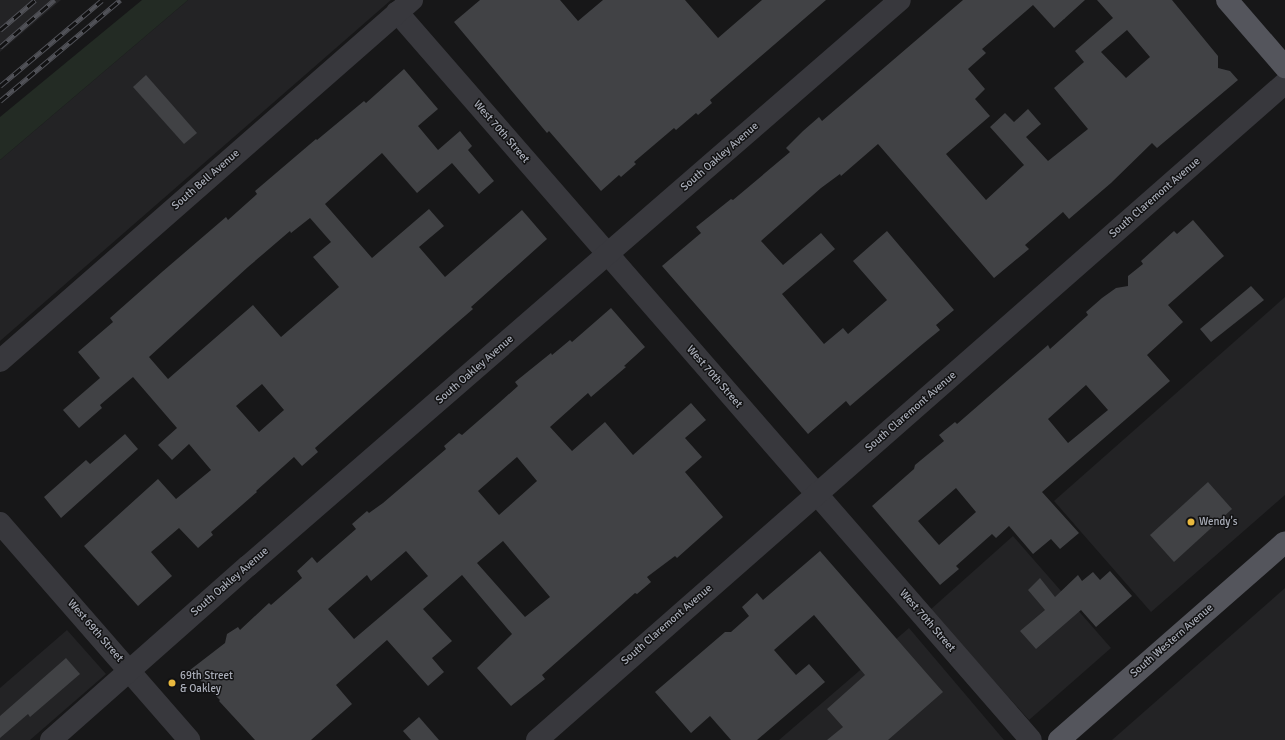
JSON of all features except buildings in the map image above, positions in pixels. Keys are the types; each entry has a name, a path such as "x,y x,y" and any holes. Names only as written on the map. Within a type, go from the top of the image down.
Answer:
{"main road":[{"path":"1227,0 1285,67"},
{"name":"South Western Avenue","path":"1059,740 1285,542"}],"street":[{"name":"South Oakley Avenue","path":"51,740 900,0"},
{"name":"West 70th Street","path":"405,6 607,256 1031,740"},
{"name":"South Bell Avenue","path":"0,361 405,6"},
{"name":"South Claremont Avenue","path":"537,740 1285,83"},
{"name":"West 69th Street","path":"0,523 189,740"}],"shaded area":[{"path":"0,0 61,0 0,52"},
{"path":"142,0 188,0 0,160 0,117"},
{"path":"188,0 391,0 0,341 0,160"},
{"path":"1285,297 1285,495 1151,612 1054,501"},
{"path":"1013,536 1111,648 1029,720 930,610"},
{"path":"1285,588 1285,740 1112,740"},
{"path":"909,628 1004,740 779,740"},
{"path":"67,630 106,674 30,740 0,740 0,688"}],"railway":[{"path":"0,30 35,0"},
{"path":"0,47 54,0"},
{"path":"0,86 102,0"},
{"path":"0,101 120,0"}],"place":[{"name":"Wendy's","path":"1191,522"},
{"name":"69th Street & Oakley","path":"172,683"}]}
